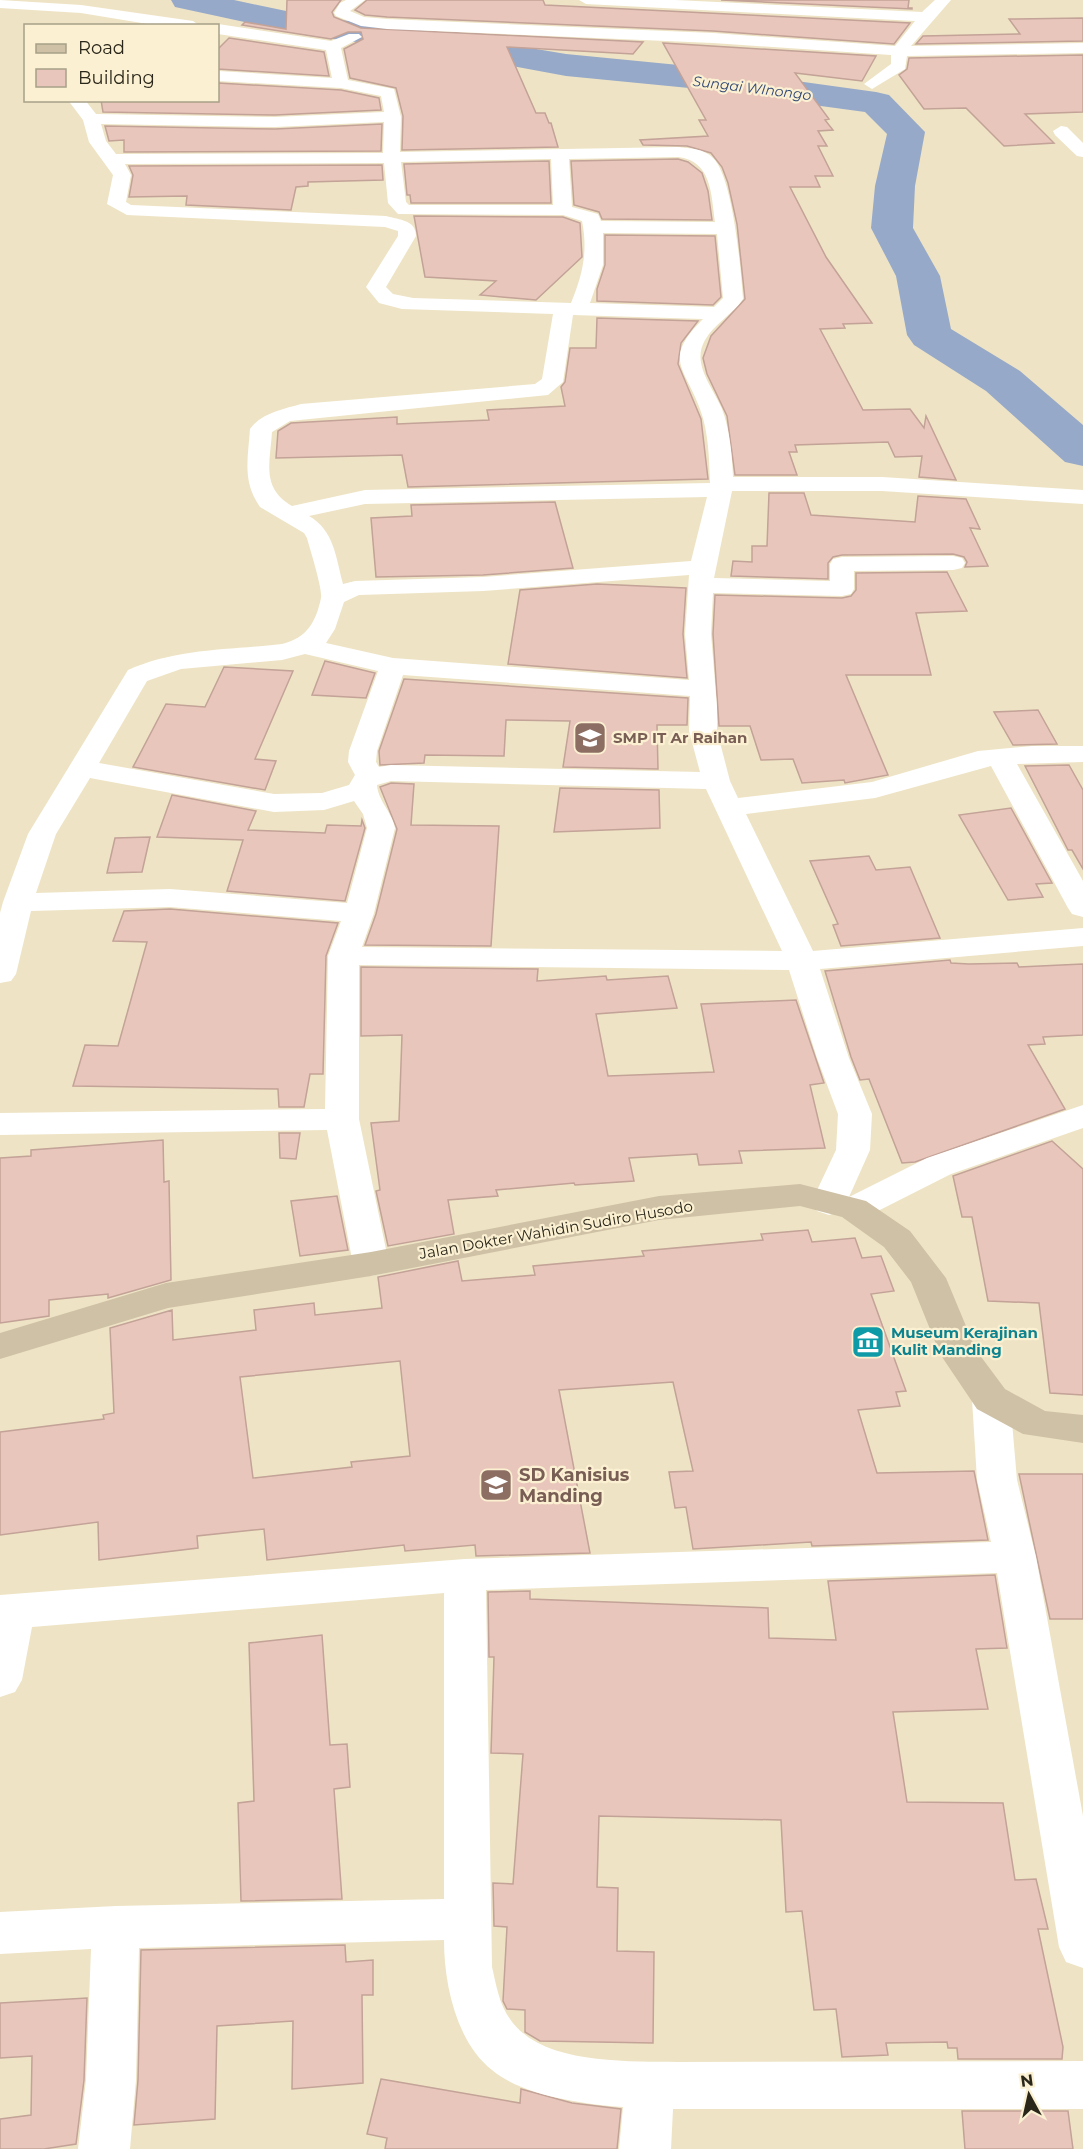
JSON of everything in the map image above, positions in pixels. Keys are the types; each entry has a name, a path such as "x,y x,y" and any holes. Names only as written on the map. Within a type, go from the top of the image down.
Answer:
{"main road":[{"name":"Jalan Dokter Wahidin Sudiro Husodo","path":"0,1346 166,1296 371,1264 660,1208 800,1195 842,1206 897,1239 928,1278 959,1354 991,1399 1037,1424 1083,1429"}],"street":[{"path":"357,0 341,9 341,13 382,26 712,38 899,51 1083,48"},
{"path":"586,0 764,7 926,17"},
{"path":"872,84 899,66 899,51 926,17 944,0"},
{"path":"631,36 634,8 643,2"},
{"path":"0,4 81,9 180,24"},
{"path":"219,29 333,46 382,26"},
{"path":"333,46 341,83"},
{"path":"0,974 18,902 42,834 137,676 149,668 177,660 273,652 303,646 321,633 334,597 319,538 313,528 268,502 258,481 261,429 282,416 301,411 540,390 552,382 571,309 595,270 597,258 591,218 564,210 414,212 398,207 390,145 393,117 390,97 385,90 341,83 219,76"},
{"path":"78,102 91,119 99,142 109,159 122,175 116,204 126,210 386,222 403,225 407,236"},
{"path":"91,119 261,122 393,117"},
{"path":"1061,131 1083,152"},
{"path":"109,159 401,158 678,152 698,155 706,161 712,170 724,228 733,299 696,337 690,361 692,373 713,419 720,448 721,487 701,576 698,634 705,707 703,731 723,794 802,961 832,1058 855,1114 853,1150 842,1206"},
{"path":"560,154 561,199 564,210"},
{"path":"454,211 435,224 407,236 376,287 378,294 385,298 413,304 718,313"},
{"path":"592,227 724,228"},
{"path":"287,514 365,497 721,487 882,484 1083,497"},
{"path":"334,597 343,591 372,586 701,576 842,589 842,564 953,563"},
{"path":"303,646 393,666 702,689"},
{"path":"371,1264 342,1119 343,956 359,913 381,828 380,814 364,797 366,783 362,762 363,751 393,666"},
{"path":"81,768 274,803 324,801 391,773 723,794 875,790 961,763 999,756 1083,754"},
{"path":"999,756 1083,908"},
{"path":"18,902 170,898 359,913"},
{"path":"343,956 802,961 1083,937"},
{"path":"842,1206 939,1166 1083,1116"},
{"path":"0,1124 342,1119"},
{"path":"991,1399 997,1480 1015,1557 1083,1947"},
{"path":"0,1680 7,1612 465,1575 1015,1557"},
{"path":"465,1575 468,1967 477,2007 496,2042 521,2062 566,2076 650,2085 1083,2085"},
{"path":"0,1933 116,1927 466,1919"},
{"path":"104,2149 111,2080 116,1927"},
{"path":"645,2149 650,2085"}],"building":[{"path":"287,0 341,0 332,12 334,17 361,28 643,42 633,54 507,47 536,113 545,113 551,123 558,147 402,150 403,116 396,88 350,78 344,49 363,39 361,32 348,32 331,39 242,25 245,22 286,29"},
{"path":"367,0 543,0 545,5 910,23 894,44 713,31 387,17 365,15 355,10"},
{"path":"721,0 909,0 908,8 912,9"},
{"path":"1083,18 1083,41 916,44 923,36 1020,34 1009,19"},
{"path":"229,38 324,52 329,76 219,69 219,48"},
{"path":"663,43 876,56 862,81 795,73 829,119 825,120 833,130 818,131 827,146 818,146 833,176 815,176 820,187 790,187 826,257 872,323 843,324 845,328 820,329 863,410 910,409 924,428 926,416 956,480 919,477 922,456 895,457 888,442 795,445 797,452 789,452 797,475 735,475 727,416 707,374 703,358 711,336 745,299 737,224 728,183 722,167 711,153 687,146 643,145 640,140 708,136 699,120 706,120"},
{"path":"1083,55 1083,112 1025,114 1054,143 1004,146 966,108 924,109 899,75 907,69 909,58"},
{"path":"219,83 341,90 379,98 381,110 275,115 103,112 101,102 219,102"},
{"path":"382,124 381,151 124,152 124,140 109,141 105,126 275,129"},
{"path":"678,159 688,162 702,173 708,191 712,220 602,219 599,212 574,205 571,161"},
{"path":"549,161 551,203 411,203 410,195 407,195 404,164"},
{"path":"382,165 383,180 308,182 308,186 296,187 291,210 186,205 187,196 129,197 133,175 129,166"},
{"path":"414,216 563,217 580,223 582,257 536,300 480,295 496,281 425,277"},
{"path":"605,235 715,236 721,297 713,305 597,301 597,289 605,265"},
{"path":"597,318 698,321 681,343 678,364 701,419 708,479 408,487 402,455 276,458 278,431 291,423 397,417 397,424 489,420 487,410 565,406 561,387 565,382 570,348 596,348"},
{"path":"769,493 804,493 811,515 915,522 918,496 966,499 980,529 970,528 988,566 965,567 967,562 964,557 953,554 842,555 833,557 828,563 828,579 731,576 733,561 752,562 752,546 767,546"},
{"path":"555,502 573,568 483,575 376,577 371,518 412,516 411,505"},
{"path":"947,572 967,611 916,613 931,675 846,675 888,775 845,783 844,780 802,783 793,759 761,760 750,726 719,726 713,634 715,595 842,598 851,596 856,590 856,573"},
{"path":"597,584 686,588 683,634 687,678 508,664 520,590"},
{"path":"325,661 375,673 366,698 312,695"},
{"path":"224,667 293,671 255,759 276,761 265,790 133,767 166,704 205,707"},
{"path":"404,679 688,698 687,725 657,725 658,769 563,767 570,721 506,720 504,756 425,755 424,763 380,765 379,751"},
{"path":"1038,710 1057,744 1013,745 994,712"},
{"path":"1069,765 1083,790 1083,869 1072,850 1068,850 1025,766"},
{"path":"391,783 414,784 411,825 499,826 491,946 365,945 376,914 397,829 380,787"},
{"path":"560,788 659,790 660,828 554,832"},
{"path":"172,795 256,811 248,830 325,833 327,825 361,826 362,820 365,828 345,901 227,891 243,840 157,837"},
{"path":"1011,808 1052,883 1036,884 1043,897 1008,900 959,815"},
{"path":"150,837 142,872 107,873 115,838"},
{"path":"869,856 876,870 910,867 940,938 841,946 833,925 838,924 810,861"},
{"path":"170,909 338,923 326,956 323,1074 310,1074 304,1107 279,1107 278,1089 73,1086 85,1045 118,1046 147,942 113,941 124,911"},
{"path":"950,960 951,963 969,964 1017,963 1019,967 1083,964 1083,1035 1043,1037 1045,1044 1028,1045 1065,1109 915,1162 902,1163 869,1079 860,1080 825,971"},
{"path":"361,967 538,969 537,981 606,976 607,980 668,976 677,1008 596,1014 608,1076 714,1072 701,1004 796,1000 824,1083 810,1085 825,1148 739,1151 742,1163 699,1165 697,1154 629,1158 634,1181 575,1185 574,1183 496,1190 498,1196 448,1200 454,1234 388,1246 376,1191 380,1190 371,1123 399,1121 402,1035 361,1036"},
{"path":"279,1133 300,1133 296,1159 280,1158"},
{"path":"163,1140 164,1182 169,1181 171,1280 108,1298 108,1294 49,1300 49,1316 0,1323 0,1158 31,1156 31,1150"},
{"path":"1052,1141 1083,1169 1083,1395 1050,1393 1039,1303 988,1301 972,1217 962,1217 953,1176"},
{"path":"337,1196 348,1250 300,1256 291,1201"},
{"path":"808,1230 812,1242 855,1238 862,1258 881,1256 894,1291 871,1294 906,1391 896,1392 900,1406 858,1410 877,1473 974,1471 988,1540 812,1546 811,1542 693,1549 686,1507 675,1508 669,1472 693,1471 673,1382 559,1390 590,1553 476,1556 475,1545 405,1551 404,1545 267,1560 264,1529 197,1536 198,1548 99,1560 98,1522 0,1535 0,1432 104,1419 103,1415 114,1413 110,1328 172,1310 173,1340 256,1330 254,1310 314,1303 315,1315 382,1308 378,1277 458,1261 462,1281 535,1275 533,1266 644,1256 642,1251 763,1240 761,1234","holes":["400,1361 410,1456 351,1462 352,1467 253,1478 240,1377"]},
{"path":"1019,1474 1083,1474 1083,1619 1050,1619"},
{"path":"995,1575 1007,1648 976,1649 988,1709 893,1712 907,1802 1003,1803 1015,1880 1036,1879 1048,1929 1038,1929 1063,2047 1062,2059 958,2059 957,2048 948,2048 947,2042 886,2043 888,2055 842,2057 836,2009 814,2010 802,1911 786,1912 781,1820 599,1816 597,1887 618,1888 617,1951 654,1952 653,2043 540,2041 525,2032 525,2010 507,2009 503,2001 507,1927 494,1926 493,1883 513,1884 523,1754 491,1753 494,1657 489,1657 488,1592 530,1591 530,1599 768,1608 769,1638 836,1640 828,1581"},
{"path":"322,1635 330,1745 347,1744 350,1787 334,1789 342,1899 241,1901 238,1803 254,1801 249,1643"},
{"path":"345,1945 346,1962 373,1960 373,1995 362,1995 363,2083 292,2089 293,2021 217,2026 215,2119 134,2125 138,2080 141,1950"},
{"path":"87,1998 84,2080 76,2144 44,2149 0,2149 0,2119 31,2115 32,2056 0,2058 0,2003"},
{"path":"381,2079 520,2103 521,2089 572,2103 621,2109 617,2149 385,2149 387,2138 367,2134"},
{"path":"962,2111 1068,2111 1073,2149 965,2149"}],"waterway":[{"name":"Sungai WInongo","path":"187,0 310,26 442,43 566,65 689,77 876,103 906,132 895,186 892,228 918,276 930,335 1003,381 1083,451"}],"place":[{"name":"SMP IT Ar Raihan","path":"590,738"},
{"name":"Museum Kerajinan Kulit Manding","path":"868,1342"},
{"name":"SD Kanisius Manding","path":"496,1485"}]}
